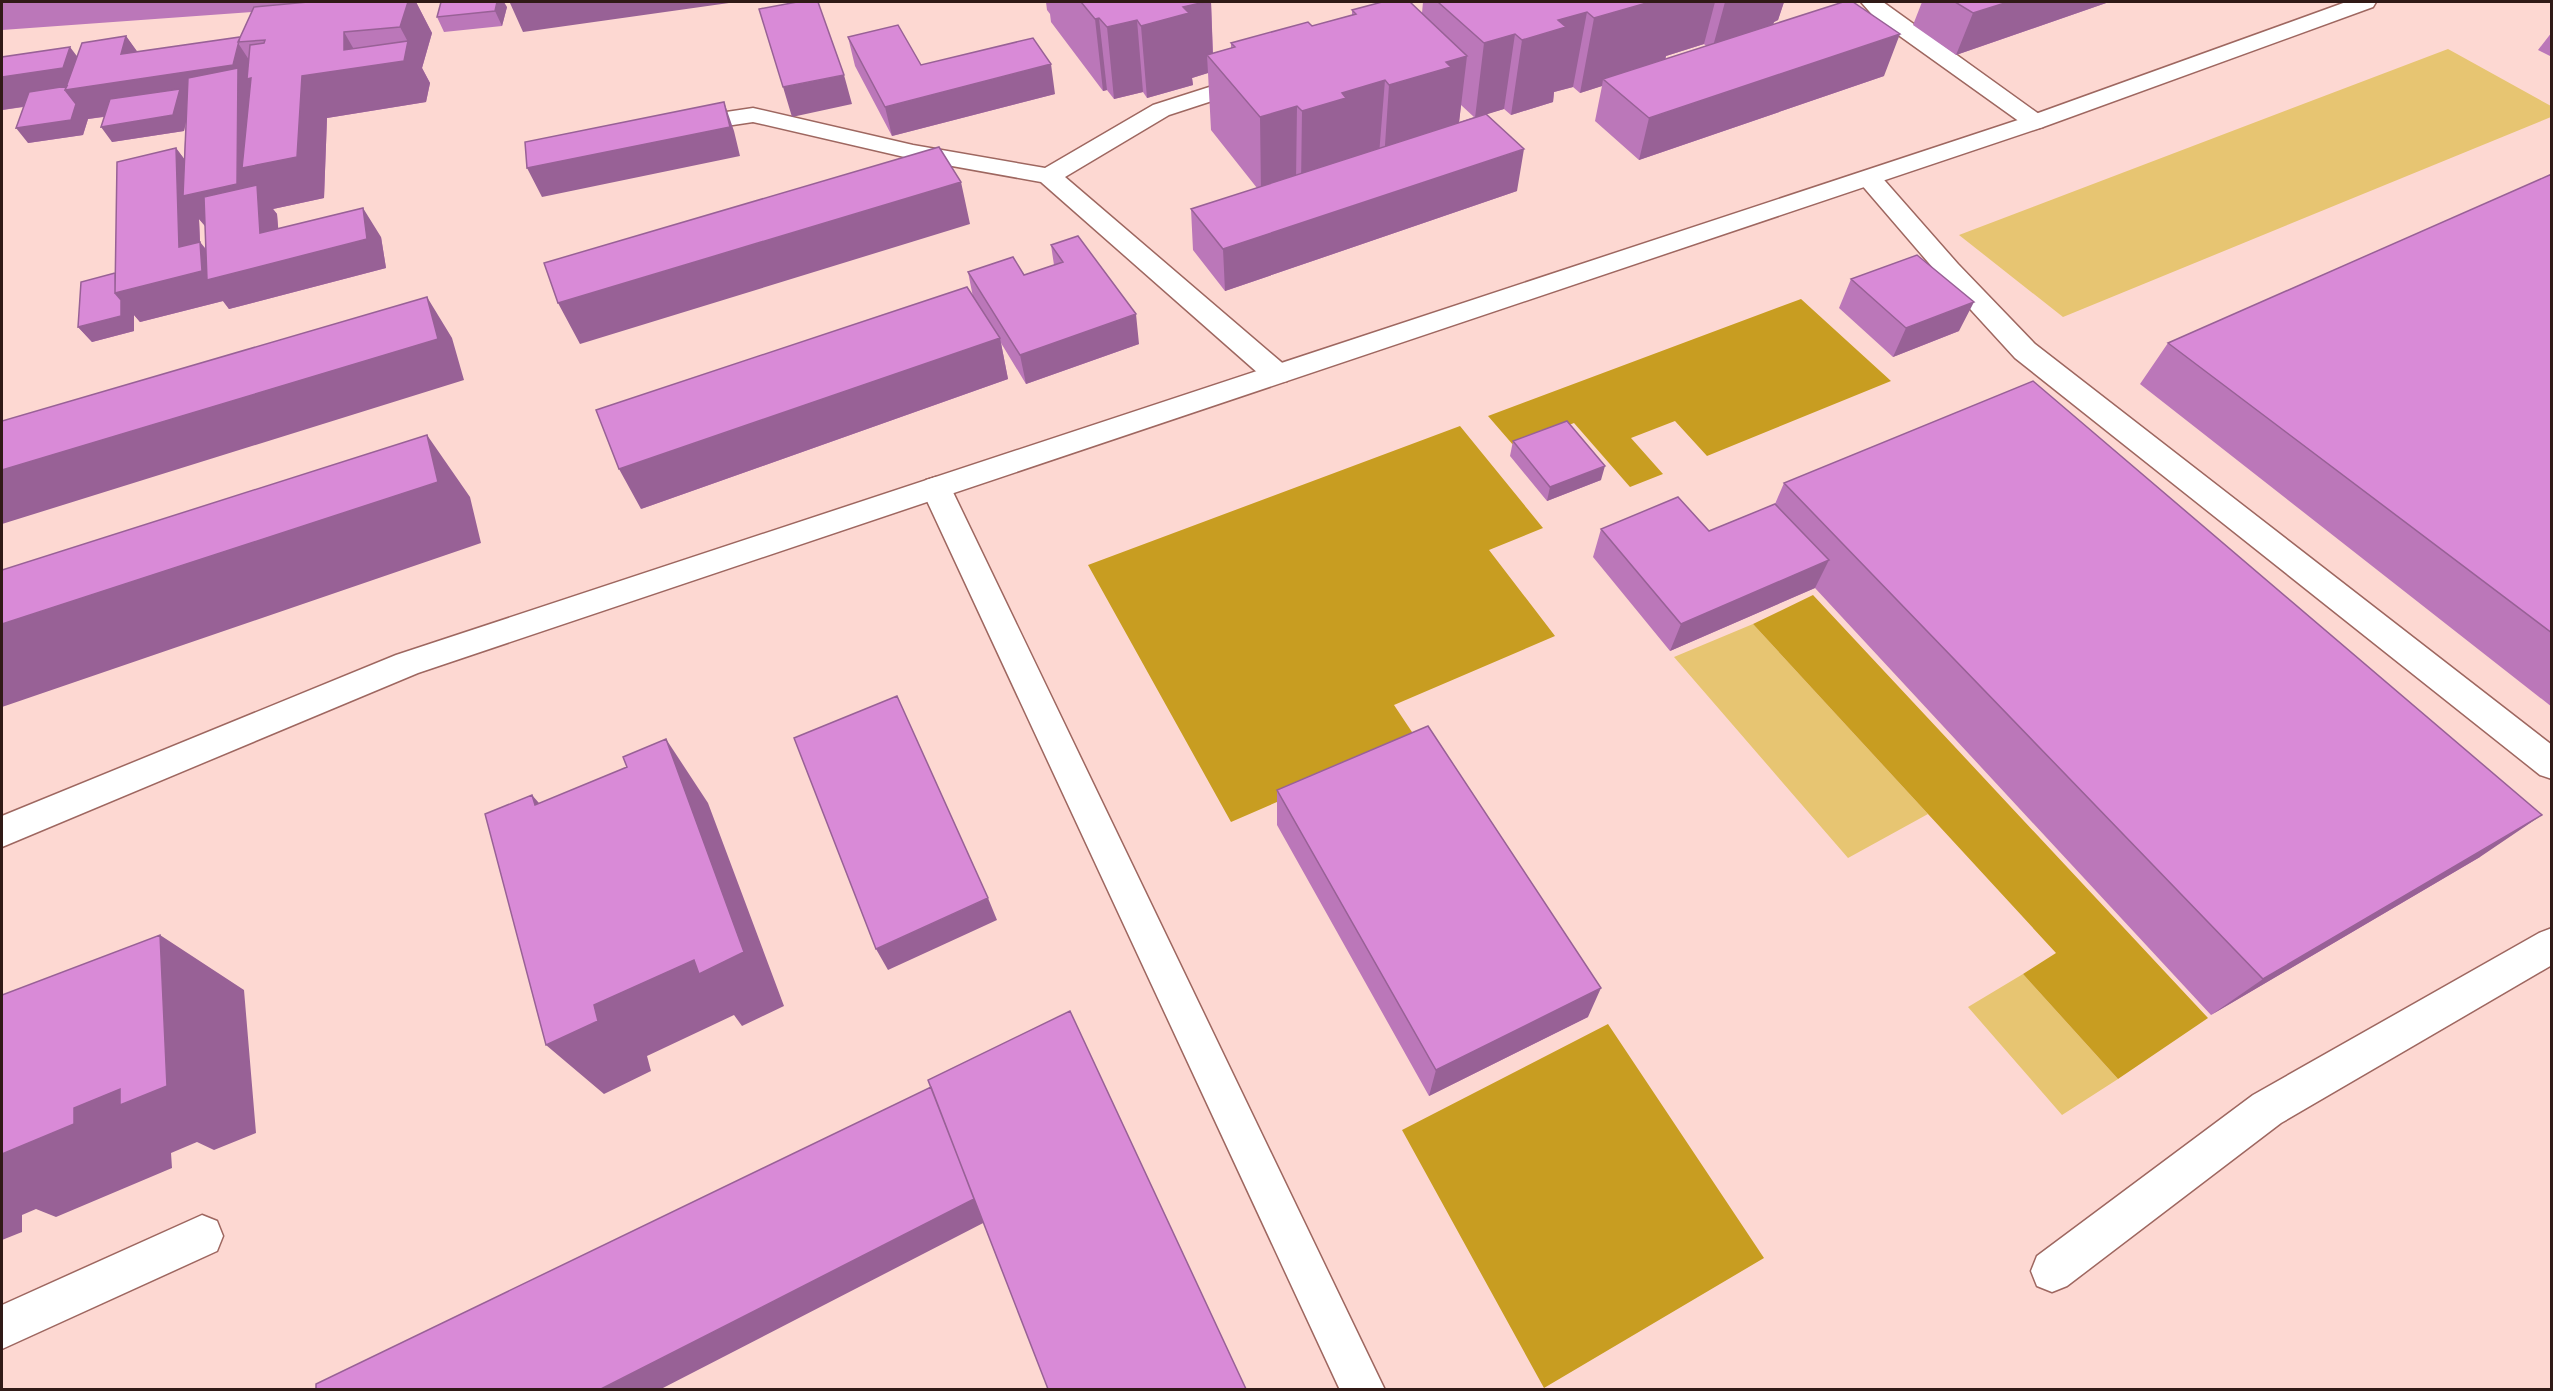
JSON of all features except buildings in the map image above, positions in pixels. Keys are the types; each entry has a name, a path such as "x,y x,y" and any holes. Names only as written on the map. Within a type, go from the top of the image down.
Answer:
{"main road":[{"path":"1871,2 1884,15 2035,122"},
{"path":"2,832 407,664 2035,122 2365,2"},
{"path":"1049,176 1161,110 1273,74"},
{"path":"662,129 753,115 913,152 1049,176 1277,374"},
{"path":"1869,178 1949,270 2025,351 2552,765"},
{"path":"936,488 1363,1389"},
{"path":"2052,1271 2266,1109 2552,945"},
{"path":"2,1328 202,1236"}],"shaded area":[{"path":"2448,49 2551,106 2551,117 2063,317 1959,235"},
{"path":"1801,299 1891,381 1707,456 1675,421 1631,438 1663,474 1630,487 1574,423 1514,446 1488,416"},
{"path":"1460,426 1543,528 1489,550 1555,636 1394,705 1418,741 1231,822 1088,565"},
{"path":"1813,595 2208,1018 2118,1079 2023,974 2056,953 1753,624"},
{"path":"1753,624 1928,814 1848,858 1674,657"},
{"path":"2023,974 2118,1079 2062,1115 1968,1007"},
{"path":"1608,1024 1764,1258 1544,1388 1402,1130"}]}
